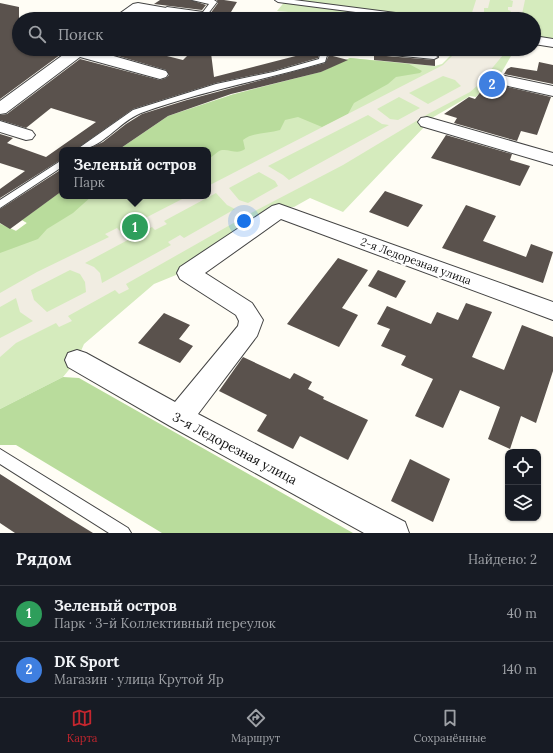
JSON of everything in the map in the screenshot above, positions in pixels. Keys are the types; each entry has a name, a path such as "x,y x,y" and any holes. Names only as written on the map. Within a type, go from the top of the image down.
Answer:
{"street":[{"path":"128,12 132,9 142,7 169,12"},
{"path":"541,41 553,43"},
{"path":"0,109 72,56"},
{"path":"100,56 160,74"},
{"path":"501,80 553,91"},
{"path":"427,122 553,159"},
{"path":"0,126 26,135"},
{"name":"2-я Ледорезная улица","path":"179,418 249,329 251,320 244,309 188,273 278,211 553,311"},
{"name":"3-я Ледорезная улица","path":"77,360 179,418 394,533"}],"lane":[{"path":"195,0 214,2 206,12"},
{"path":"278,0 373,12"},
{"path":"142,7 187,12"},
{"path":"85,147 136,112 218,86 275,74 322,60 323,56"},
{"path":"424,56 434,57"},
{"path":"0,205 59,165"},
{"path":"0,456 123,533"}],"green space":[{"path":"286,0 553,0 553,39 541,37 541,12 277,11"},
{"path":"450,56 511,56 500,75 524,80 507,78 496,79 488,84 476,97 470,96 430,119 343,212 310,198 294,207 280,207 176,275 154,284 84,344 77,360 63,377 0,409 0,223 16,231 27,223 22,220 59,193 59,199 211,199 211,147 124,147 231,95 321,72 350,58 435,66 442,64"},
{"path":"350,58 409,64 422,71 420,73 396,77 388,84 354,103 348,114 322,127 298,117 285,120 280,130 247,137 243,140 245,149 239,152 222,150 211,158 211,147 122,147 168,116 231,95 321,72"},
{"path":"59,193 59,199 89,199 73,213 47,229 38,239 0,253 0,224 16,231 27,223 22,220"},
{"path":"63,377 79,378 353,533 162,533 16,445 0,445 0,409"}],"shaded area":[{"path":"476,0 490,0 488,8 484,8 484,12 472,12"},
{"path":"510,0 525,0 522,12 510,12 508,10 508,7 512,7 513,1"},
{"path":"452,56 502,56 484,78 490,80 484,88 477,86 470,92 428,114 343,165 253,212 126,284 129,289 119,294 115,290 68,316 72,321 59,327 56,323 16,343 0,357 0,338 33,321 20,312 16,298 0,307 0,293 37,272 109,237 105,234 117,228 120,231 182,199 205,199 164,221 167,224 155,230 152,227 85,263 94,267 100,273 102,283 171,245 168,242 180,235 184,238 235,209 227,205 216,193 211,196 211,184 443,65","holes":["443,76 455,80 461,86 428,104 409,93","399,97 420,108 398,120 390,119 377,109","368,115 382,124 389,125 289,180 268,166","259,172 275,181 278,186 248,203 239,200 229,188","70,270 80,274 85,282 86,292 47,312 34,300 31,290"]}],"building":[{"path":"160,0 191,0 206,5 202,10 154,4"},
{"path":"217,0 237,2 231,12 211,12 218,3"},
{"path":"0,3 19,7 19,12 12,12 12,56 58,56 0,99"},
{"path":"118,56 167,56 183,60 187,56 211,56 214,77 296,56 318,56 318,58 273,71 216,83 133,109 79,147 60,147 96,122 51,108 26,128 0,120 0,115 7,114 80,59 160,80 169,75 166,70"},
{"path":"328,56 348,60 321,72 231,94 168,116 122,147 92,147 103,142 126,124 142,114 187,100 325,63"},
{"path":"374,56 386,56 435,60 435,66 374,60"},
{"path":"539,62 553,65 553,84 504,74 507,69 511,67 537,71"},
{"path":"489,81 495,84 551,97 537,135 521,131 517,141 454,123 457,118 444,114 469,97 475,99"},
{"path":"0,134 13,138 7,143 46,157 59,148 59,161 0,198 0,189 25,171 0,163"},
{"path":"446,135 512,154 510,160 530,166 520,186 431,158"},
{"path":"59,171 59,193 10,229 0,223 0,209"},
{"path":"385,191 423,205 408,227 369,212"},
{"path":"466,205 496,216 483,241 526,257 531,244 553,252 543,283 442,248"},
{"path":"338,258 368,270 342,308 358,315 339,347 287,324"},
{"path":"378,270 406,281 396,298 368,286"},
{"path":"466,303 492,312 472,357 504,370 522,325 553,337 553,371 536,423 521,416 510,449 488,439 500,407 460,390 443,428 415,416 433,379 401,365 406,356 381,346 390,329 377,324 387,306 431,324 437,312 458,320"},
{"path":"164,313 190,325 179,339 193,346 180,363 138,343"},
{"path":"243,357 290,379 294,373 312,382 308,389 324,397 323,399 368,420 348,460 300,436 293,449 257,431 267,415 219,391"},
{"path":"410,459 450,479 433,522 391,501"},
{"path":"0,474 93,533 15,533 0,523"}],"place":[{"name":"DK Sport","path":"492,84"},
{"name":"Зеленый остров","path":"135,227"}]}
